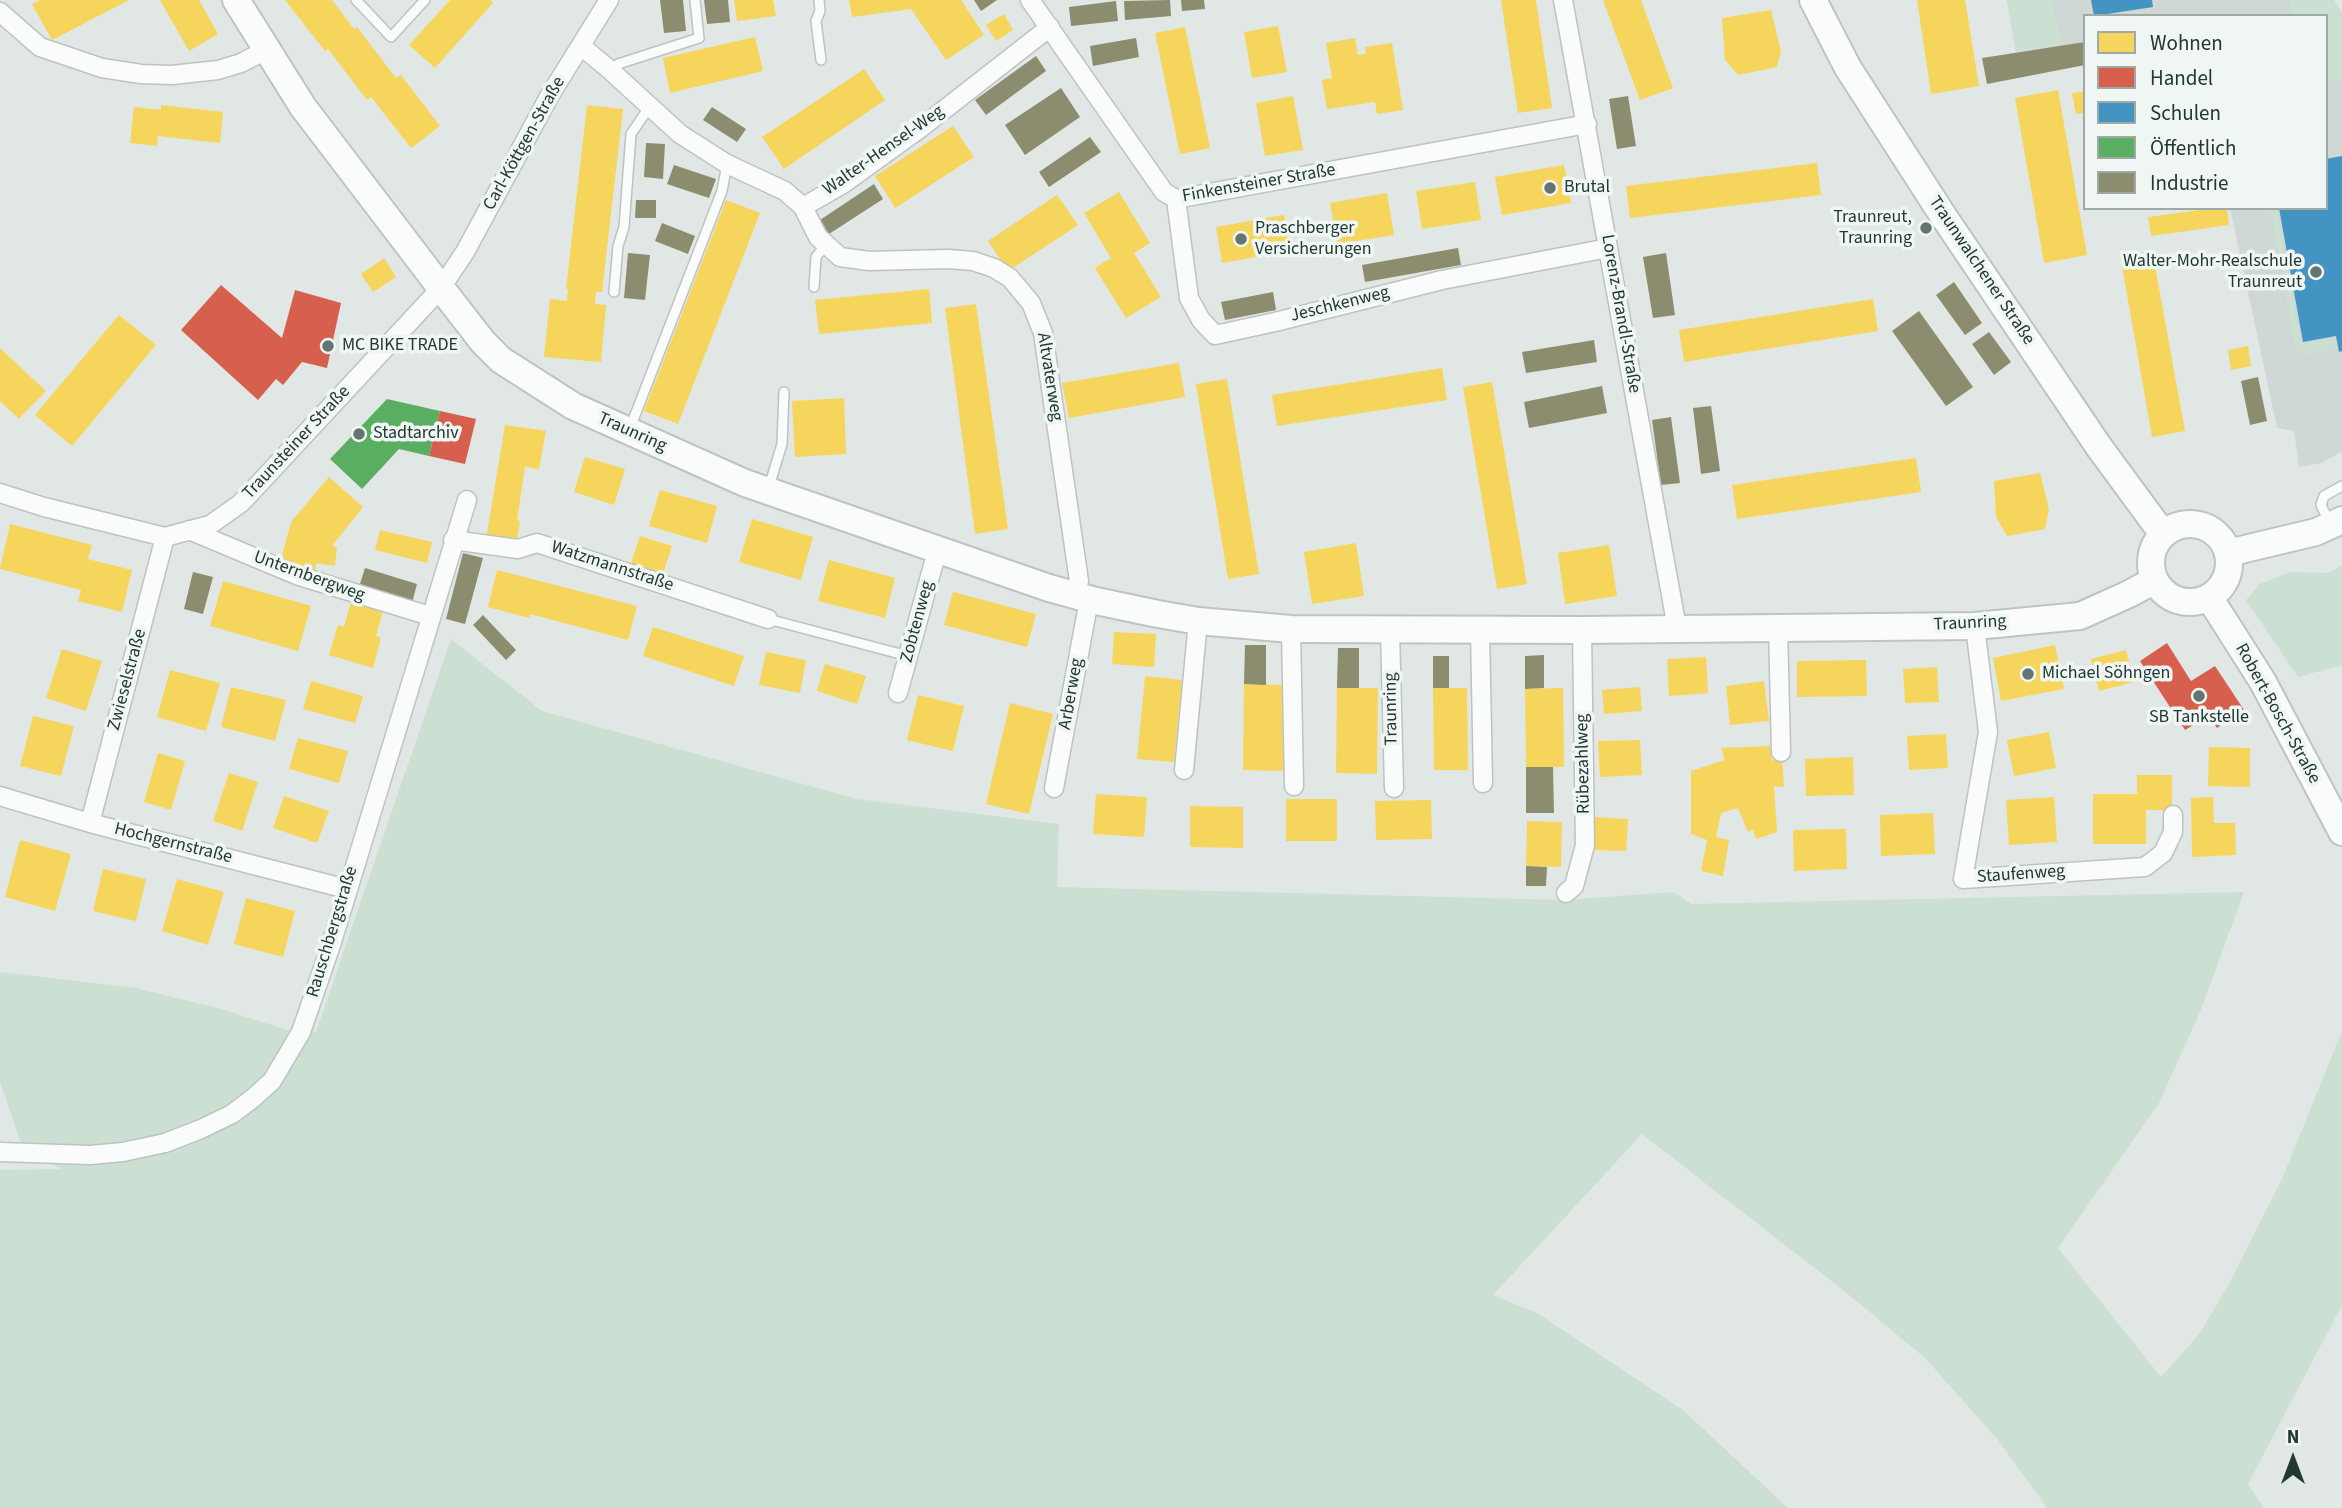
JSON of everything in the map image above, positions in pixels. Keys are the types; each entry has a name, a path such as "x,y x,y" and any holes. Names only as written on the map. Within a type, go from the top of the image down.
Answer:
{"street":[{"name":"Traunring","path":"236,0 303,107 440,288 501,360 573,406 745,484 1082,598 1198,621 1291,629 1582,630 1975,626 2080,616 2154,580"},
{"name":"Carl-Köttgen-Straße","path":"440,288 465,252 550,95 609,0"},
{"name":"Finkensteiner Straße","path":"1030,0 1164,192 1176,199 1587,124"},
{"name":"Lorenz-Brandl-Straße","path":"1563,0 1677,628"},
{"name":"Traunwalchener Straße","path":"1813,0 1848,68 1942,214 2099,447 2163,534"},
{"path":"0,12 40,47 102,68 141,74 172,75 218,70 241,63 266,50"},
{"name":"Walter-Hensel-Weg","path":"803,207 843,184 922,127 1049,27"},
{"path":"581,46 680,134 727,164 785,191 803,207 825,246"},
{"name":"Jeschkenweg","path":"1176,199 1189,298 1201,320 1215,335 1442,280 1608,248"},
{"name":"Altvaterweg","path":"825,246 840,257 869,261 973,261 994,268 1010,278 1031,303 1043,333 1082,598"},
{"name":"Traunsteiner Straße","path":"165,537 210,525 241,503 440,288"},
{"path":"0,493 44,507 165,537"},
{"name":"Rauschbergstraße","path":"0,1152 90,1155 123,1152 165,1143 232,1114 272,1081 301,1032 467,500"},
{"path":"2228,552 2316,532 2337,523"},
{"path":"2185,524 2201,525 2221,538 2228,552 2229,569 2226,578 2210,597 2194,602 2177,600 2163,592 2154,580 2152,552 2163,534 2185,524"},
{"name":"Unternbergweg","path":"189,530 299,576 430,616"},
{"name":"Zwieselstraße","path":"90,823 165,537"},
{"name":"Watzmannstraße","path":"453,540 518,549 537,543 768,618"},
{"name":"Zobtenweg","path":"898,693 937,551"},
{"name":"Robert-Bosch-Straße","path":"2210,597 2263,682 2342,832"},
{"name":"Arberweg","path":"1054,788 1082,598"},
{"path":"1184,770 1198,621"},
{"name":"Staufenweg","path":"1975,626 1988,732 1963,879 2145,867 2163,853 2173,832 2173,815"},
{"path":"1778,628 1781,752"},
{"path":"1291,629 1294,786"},
{"name":"Traunring","path":"1390,630 1394,788"},
{"path":"1480,630 1483,783"},
{"name":"Rübezahlweg","path":"1566,893 1574,886 1584,845 1582,630"},
{"name":"Hochgernstraße","path":"0,796 90,823 347,889"}],"lane":[{"path":"356,0 391,37 425,0"},
{"path":"610,70 618,64 699,38 695,0"},
{"path":"819,0 820,11 816,21 821,60"},
{"path":"614,292 618,246 624,226 631,134 650,106"},
{"path":"629,431 722,191 727,164"},
{"path":"814,287 816,257 825,246"},
{"path":"767,491 782,444 784,392"},
{"path":"2337,523 2321,505 2324,496 2342,485"},
{"path":"768,618 908,656"}],"shaded area":[{"path":"2007,0 2334,0 2342,13 2342,452 2321,463 2299,467 2294,431 2277,428 2230,210 2328,210 2328,14 2083,14 2083,43 2016,52"}],"green space":[{"path":"2007,0 2051,0 2063,45 2016,52"},
{"path":"2289,0 2334,0 2342,13 2342,79 2329,81 2328,14 2292,14"},
{"path":"2270,210 2277,210 2301,344 2335,337 2335,343 2326,351 2308,355 2296,352"},
{"path":"2342,565 2342,665 2298,677 2246,600 2260,584 2290,572 2328,573"},
{"path":"451,639 542,711 857,799 1059,824 1057,887 1564,900 1674,892 1691,904 2244,892 2200,1012 2159,1103 2058,1248 2161,1377 2200,1333 2230,1282 2282,1179 2342,1031 2342,1305 2248,1484 2264,1508 2047,1508 1998,1440 1925,1358 1843,1290 1642,1134 1493,1295 1537,1313 1683,1410 1788,1508 0,1508 0,1170 60,1169 21,1143 0,1082 0,972 136,988 221,1009 300,1034 302,1028 316,1032"}],"building: Wohnen":[{"path":"40,0 129,0 52,40 32,4"},
{"path":"160,0 199,0 218,34 189,51"},
{"path":"285,0 332,0 354,29 357,27 396,78 401,75 440,126 411,148 371,97 367,100 328,49 325,51"},
{"path":"450,0 490,0 493,3 435,68 409,45"},
{"path":"734,0 773,0 776,16 737,21"},
{"path":"849,0 961,0 984,35 946,60 911,9 852,17"},
{"path":"1501,0 1536,0 1552,108 1518,113"},
{"path":"1603,0 1641,0 1673,88 1640,100"},
{"path":"1917,0 1965,0 1979,86 1931,94"},
{"path":"1771,10 1781,51 1777,67 1738,75 1725,60 1722,18"},
{"path":"1004,14 1013,30 996,41 986,25"},
{"path":"1278,26 1287,72 1252,78 1244,32"},
{"path":"1185,27 1210,148 1180,154 1155,33"},
{"path":"755,37 763,71 670,93 663,58"},
{"path":"1355,38 1358,55 1366,54 1365,47 1392,43 1403,110 1377,114 1375,102 1327,109 1322,80 1332,78 1326,43"},
{"path":"864,69 885,100 784,169 762,137"},
{"path":"2058,90 2087,255 2044,263 2015,98"},
{"path":"2083,91 2083,113 2076,114 2072,93"},
{"path":"1293,96 1303,150 1265,156 1256,103"},
{"path":"161,105 223,112 220,143 158,136 157,146 130,143 134,107 161,110"},
{"path":"587,105 623,109 602,292 596,292 595,304 606,305 601,362 544,357 550,299 567,301 566,289"},
{"path":"953,126 974,157 895,208 875,176"},
{"path":"1817,163 1821,195 1630,218 1626,186"},
{"path":"1564,165 1571,203 1502,215 1495,177"},
{"path":"1475,182 1481,220 1422,229 1416,191"},
{"path":"1119,192 1150,243 1134,253 1161,297 1126,318 1095,268 1111,258 1084,213"},
{"path":"1387,193 1394,235 1337,244 1330,203"},
{"path":"1057,195 1078,225 1008,271 988,241"},
{"path":"726,200 760,213 678,424 644,411"},
{"path":"2200,210 2227,210 2229,225 2151,236 2148,217"},
{"path":"1284,215 1290,251 1222,263 1216,227"},
{"path":"384,258 396,277 373,292 361,274"},
{"path":"2154,260 2185,431 2152,437 2122,266"},
{"path":"929,289 932,323 819,334 815,300"},
{"path":"1873,299 1878,331 1684,362 1679,330"},
{"path":"976,304 1008,529 975,534 945,308"},
{"path":"119,315 156,345 72,446 35,415"},
{"path":"2248,346 2251,366 2231,370 2228,350"},
{"path":"0,348 46,391 19,419 0,401"},
{"path":"1179,363 1185,397 1069,418 1062,383"},
{"path":"1442,368 1447,400 1277,426 1272,395"},
{"path":"1227,379 1259,574 1228,579 1196,384"},
{"path":"1492,382 1527,584 1497,589 1463,387"},
{"path":"844,398 846,454 795,457 792,401"},
{"path":"505,425 546,431 539,469 525,467 516,545 486,540"},
{"path":"585,457 625,469 614,505 574,492"},
{"path":"1916,458 1921,492 1737,519 1732,485"},
{"path":"2040,473 2049,509 2045,529 2007,536 1996,517 1994,481"},
{"path":"329,477 363,507 332,546 337,547 335,566 316,563 315,571 280,563 291,522"},
{"path":"660,490 717,506 707,543 649,526"},
{"path":"752,519 813,537 801,580 739,562"},
{"path":"10,524 92,545 88,559 132,570 122,612 78,601 81,590 0,569"},
{"path":"380,530 432,542 427,563 375,550"},
{"path":"640,536 672,546 661,580 629,570"},
{"path":"1356,543 1364,596 1312,604 1304,552"},
{"path":"1609,545 1617,596 1565,604 1558,553"},
{"path":"829,560 895,578 885,618 818,601"},
{"path":"497,570 637,606 628,640 530,614 529,618 488,607"},
{"path":"223,581 311,606 298,651 210,626"},
{"path":"953,592 1036,614 1027,647 944,625"},
{"path":"352,598 384,607 376,636 381,638 373,668 329,655 338,625 344,627"},
{"path":"653,627 744,656 734,686 643,656"},
{"path":"1114,632 1156,634 1154,667 1112,664"},
{"name":"Michael Söhngen","path":"2055,645 2064,689 2001,701 1993,658"},
{"path":"62,649 102,661 86,711 46,698"},
{"path":"2126,650 2134,682 2099,691 2091,659"},
{"path":"766,652 806,660 800,693 759,685"},
{"path":"1706,657 1708,693 1669,696 1667,659"},
{"path":"1866,660 1867,696 1797,697 1797,661"},
{"path":"825,664 866,676 857,704 817,691"},
{"path":"1937,667 1939,702 1905,703 1903,669"},
{"path":"170,670 220,683 206,731 157,717"},
{"path":"1145,676 1182,680 1174,762 1137,759"},
{"path":"311,681 363,696 355,723 303,709"},
{"path":"1764,681 1769,721 1730,725 1726,686"},
{"path":"1244,684 1285,685 1284,771 1243,770"},
{"path":"231,687 286,700 275,741 221,727"},
{"path":"1640,687 1642,711 1604,714 1602,690"},
{"path":"1337,688 1378,688 1377,774 1336,773"},
{"path":"1433,688 1467,688 1468,770 1434,770"},
{"path":"1563,688 1564,767 1526,767 1525,689"},
{"path":"918,695 964,706 953,751 907,740"},
{"path":"1010,703 1053,714 1029,814 986,804"},
{"path":"33,716 74,726 61,776 20,766"},
{"path":"2049,732 2056,768 2014,776 2007,740"},
{"path":"1946,734 1948,768 1909,770 1907,736"},
{"path":"298,738 348,751 339,783 289,769"},
{"path":"1640,740 1642,775 1600,777 1598,741"},
{"path":"1770,746 1772,761 1782,759 1784,787 1774,786 1777,832 1756,839 1753,829 1748,832 1738,808 1721,813 1716,837 1729,840 1723,876 1701,871 1707,840 1691,834 1691,771 1725,760 1721,748"},
{"path":"2209,747 2250,748 2250,787 2208,786"},
{"path":"158,753 185,761 171,810 144,802"},
{"path":"1853,757 1854,795 1806,796 1805,759"},
{"path":"229,773 258,782 242,831 213,821"},
{"path":"2137,775 2172,775 2172,810 2146,810 2146,844 2093,844 2093,794 2137,794"},
{"path":"1096,794 1147,797 1144,837 1093,834"},
{"path":"284,796 329,811 317,843 273,828"},
{"path":"2054,797 2057,842 2009,845 2006,800"},
{"path":"2213,797 2214,823 2235,823 2236,855 2192,857 2191,798"},
{"path":"1286,799 1337,799 1337,841 1286,841"},
{"path":"1431,800 1432,839 1376,840 1375,801"},
{"path":"1190,806 1243,807 1243,848 1190,847"},
{"path":"1933,813 1935,854 1881,856 1880,815"},
{"path":"1594,817 1628,819 1626,851 1593,850"},
{"path":"1527,821 1562,822 1561,867 1526,866"},
{"path":"1846,829 1847,869 1794,871 1793,830"},
{"path":"20,840 71,854 55,911 5,897"},
{"path":"103,869 146,879 136,921 93,911"},
{"path":"177,879 224,892 208,945 162,931"},
{"path":"246,898 295,911 283,957 234,944"}],"building: Handel":[{"path":"221,285 282,338 295,290 341,303 327,368 302,362 283,385 276,379 258,400 181,330"},
{"path":"440,411 476,419 465,464 429,456"},
{"name":"SB Tankstelle","path":"2167,643 2191,681 2215,666 2244,710 2217,728 2209,716 2185,730 2140,661"}],"building: Schulen":[{"path":"2091,0 2152,0 2153,7 2094,14"},
{"name":"Walter-Mohr-Realschule Traunreut","path":"2342,156 2342,351 2339,352 2336,336 2303,342 2279,210 2328,210 2328,159"}],"building: Öffentlich":[{"path":"387,399 440,411 429,456 399,449 362,489 330,459"}],"building: Industrie":[{"path":"660,0 683,0 686,31 664,33"},
{"path":"704,0 728,0 730,22 707,24"},
{"path":"974,0 997,0 981,11"},
{"path":"1170,0 1171,16 1125,20 1124,1"},
{"path":"1181,0 1204,0 1205,9 1182,11"},
{"path":"1116,1 1118,21 1071,26 1069,7"},
{"path":"1136,38 1139,57 1093,66 1090,46"},
{"path":"2083,42 2083,65 1987,84 1982,58"},
{"path":"1036,56 1046,71 986,115 975,100"},
{"path":"1061,88 1080,117 1025,155 1005,125"},
{"path":"1628,96 1636,146 1617,149 1609,99"},
{"path":"712,107 746,129 737,142 703,120"},
{"path":"1090,137 1101,152 1049,187 1039,172"},
{"path":"646,143 665,144 663,179 644,177"},
{"path":"674,165 716,179 709,198 667,184"},
{"path":"874,184 883,199 829,234 820,220"},
{"path":"636,200 656,200 656,218 635,218"},
{"path":"662,223 695,236 688,254 655,241"},
{"path":"1458,248 1461,265 1365,282 1362,265"},
{"path":"628,253 650,255 645,300 624,298"},
{"path":"1666,253 1675,315 1653,318 1643,257"},
{"path":"1954,282 1982,323 1965,335 1936,295"},
{"path":"1273,292 1276,310 1225,320 1221,302"},
{"path":"1919,311 1973,387 1946,406 1892,331"},
{"path":"1989,332 2011,362 1994,375 1972,344"},
{"path":"1594,340 1597,362 1526,373 1522,352"},
{"path":"2258,377 2267,421 2250,425 2241,381"},
{"path":"1602,386 1607,413 1529,428 1524,402"},
{"path":"1711,406 1720,471 1701,474 1693,408"},
{"path":"1671,417 1680,483 1661,485 1652,420"},
{"path":"463,553 483,558 465,624 446,619"},
{"path":"365,568 417,584 412,603 359,587"},
{"path":"193,572 213,577 203,614 184,609"},
{"path":"483,615 516,650 506,660 473,625"},
{"path":"1245,645 1266,645 1266,685 1244,684"},
{"path":"1338,648 1359,648 1359,688 1337,688"},
{"path":"1544,655 1544,688 1525,689 1525,656"},
{"path":"1433,656 1449,656 1449,688 1433,688"},
{"path":"1526,767 1553,767 1554,813 1526,813"},
{"path":"1526,866 1547,867 1546,886 1526,886"}],"place":[{"name":"Brutal","path":"1550,188"},
{"name":"Traunreut, Traunring","path":"1926,228"},
{"name":"Praschberger Versicherungen","path":"1241,239"},
{"name":"Walter-Mohr-Realschule Traunreut","path":"2316,272"},
{"name":"MC BIKE TRADE","path":"328,346"},
{"name":"Stadtarchiv","path":"359,434"},
{"name":"Michael Söhngen","path":"2028,674"},
{"name":"SB Tankstelle","path":"2199,696"}]}
